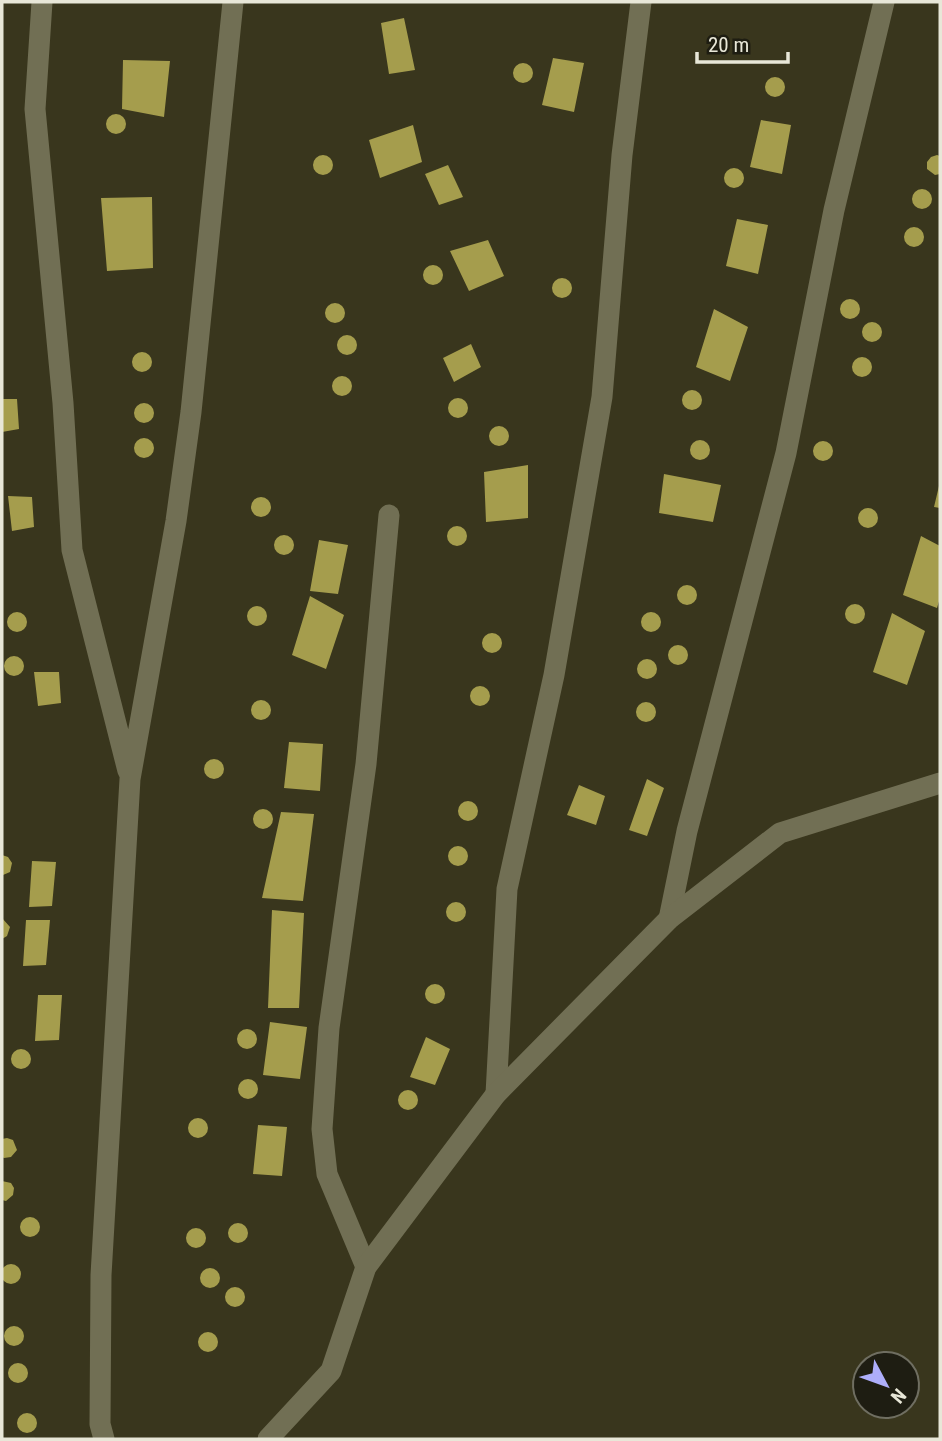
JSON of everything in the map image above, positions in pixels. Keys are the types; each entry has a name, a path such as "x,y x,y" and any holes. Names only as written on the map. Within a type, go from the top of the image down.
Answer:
{"street":[{"path":"43,2 36,110 63,403 72,550 130,779"},
{"path":"104,1439 100,1424 102,1275 130,779 176,521 187,439 233,2"},
{"path":"495,1094 507,889 554,675 601,397 622,155 641,2"},
{"path":"669,919 687,831 786,453 834,210 884,2"},
{"path":"366,1268 327,1174 322,1129 329,1028 366,764 389,515"},
{"path":"268,1439 331,1371 366,1268 495,1094 669,919 780,833 940,783"}],"building":[{"path":"404,18 415,70 389,74 381,23"},
{"path":"553,58 584,63 574,112 542,105"},
{"path":"123,60 170,61 164,117 122,109"},
{"path":"523,63 530,66 533,73 530,80 523,83 516,80 513,73 516,66"},
{"path":"775,77 782,80 785,87 782,94 775,97 768,94 765,87 768,80"},
{"path":"116,114 123,117 126,124 123,131 116,134 109,131 106,124 109,117"},
{"path":"761,120 791,125 782,174 750,167"},
{"path":"413,125 422,162 380,178 369,140"},
{"path":"323,155 330,158 333,165 330,172 323,175 316,172 313,165 316,158"},
{"path":"937,155 940,156 940,174 935,175 927,169 927,162"},
{"path":"448,165 463,197 439,205 425,174"},
{"path":"734,168 741,171 744,178 741,185 734,188 727,185 724,178 727,171"},
{"path":"922,189 929,192 932,199 929,206 922,209 915,206 912,199 915,192"},
{"path":"152,197 153,268 107,271 101,198"},
{"path":"737,219 768,225 758,274 726,266"},
{"path":"914,227 921,230 924,237 921,244 914,247 907,244 904,237 907,230"},
{"path":"488,240 504,276 469,291 450,251"},
{"path":"433,265 440,268 443,275 440,282 433,285 426,282 423,275 426,268"},
{"path":"562,278 569,281 572,288 569,295 562,298 555,295 552,288 555,281"},
{"path":"850,299 857,302 860,309 857,316 850,319 843,316 840,309 843,302"},
{"path":"335,303 342,306 345,313 342,320 335,323 328,320 325,313 328,306"},
{"path":"714,309 748,327 730,381 696,367"},
{"path":"872,322 879,325 882,332 879,339 872,342 865,339 862,332 865,325"},
{"path":"347,335 354,338 357,345 354,352 347,355 340,352 337,345 340,338"},
{"path":"471,344 481,367 454,382 443,358"},
{"path":"142,352 149,355 152,362 149,369 142,372 135,369 132,362 135,355"},
{"path":"862,357 869,360 872,367 869,374 862,377 855,374 852,367 855,360"},
{"path":"342,376 349,379 352,386 349,393 342,396 335,393 332,386 335,379"},
{"path":"692,390 699,393 702,400 699,407 692,410 685,407 682,400 685,393"},
{"path":"458,398 465,401 468,408 465,415 458,418 451,415 448,408 451,401"},
{"path":"2,399 17,399 19,429 2,432"},
{"path":"144,403 151,406 154,413 151,420 144,423 137,420 134,413 137,406"},
{"path":"499,426 506,429 509,436 506,443 499,446 492,443 489,436 492,429"},
{"path":"144,438 151,441 154,448 151,455 144,458 137,455 134,448 137,441"},
{"path":"700,440 707,443 710,450 707,457 700,460 693,457 690,450 693,443"},
{"path":"823,441 830,444 833,451 830,458 823,461 816,458 813,451 816,444"},
{"path":"528,465 528,518 486,522 484,472"},
{"path":"664,474 721,485 713,522 659,513"},
{"path":"940,486 940,508 934,507"},
{"path":"8,496 32,497 34,527 12,531"},
{"path":"261,497 268,500 271,507 268,514 261,517 254,514 251,507 254,500"},
{"path":"868,508 875,511 878,518 875,525 868,528 861,525 858,518 861,511"},
{"path":"457,526 464,529 467,536 464,543 457,546 450,543 447,536 450,529"},
{"path":"284,535 291,538 294,545 291,552 284,555 277,552 274,545 277,538"},
{"path":"921,536 940,546 940,598 937,608 903,595"},
{"path":"319,540 348,545 338,594 310,591"},
{"path":"687,585 694,588 697,595 694,602 687,605 680,602 677,595 680,588"},
{"path":"310,596 344,615 326,669 292,655"},
{"path":"855,604 862,607 865,614 862,621 855,624 848,621 845,614 848,607"},
{"path":"257,606 264,609 267,616 264,623 257,626 250,623 247,616 250,609"},
{"path":"17,612 24,615 27,622 24,629 17,632 10,629 7,622 10,615"},
{"path":"651,612 658,615 661,622 658,629 651,632 644,629 641,622 644,615"},
{"path":"892,613 925,631 907,685 873,672"},
{"path":"492,633 499,636 502,643 499,650 492,653 485,650 482,643 485,636"},
{"path":"678,645 685,648 688,655 685,662 678,665 671,662 668,655 671,648"},
{"path":"14,656 21,659 24,666 21,673 14,676 7,673 4,666 7,659"},
{"path":"647,659 654,662 657,669 654,676 647,679 640,676 637,669 640,662"},
{"path":"34,672 59,672 61,703 38,706"},
{"path":"480,686 487,689 490,696 487,703 480,706 473,703 470,696 473,689"},
{"path":"261,700 268,703 271,710 268,717 261,720 254,717 251,710 254,703"},
{"path":"646,702 653,705 656,712 653,719 646,722 639,719 636,712 639,705"},
{"path":"289,742 323,744 320,791 284,788"},
{"path":"214,759 221,762 224,769 221,776 214,779 207,776 204,769 207,762"},
{"path":"647,779 664,788 647,836 629,830"},
{"path":"579,785 605,796 596,825 567,815"},
{"path":"468,801 475,804 478,811 475,818 468,821 461,818 458,811 461,804"},
{"path":"263,809 270,812 273,819 270,826 263,829 256,826 253,819 256,812"},
{"path":"281,812 314,814 303,901 262,898"},
{"path":"458,846 465,849 468,856 465,863 458,866 451,863 448,856 451,849"},
{"path":"2,855 8,857 12,863 10,872 3,875"},
{"path":"32,861 56,862 52,906 29,907"},
{"path":"456,902 463,905 466,912 463,919 456,922 449,919 446,912 449,905"},
{"path":"272,910 304,913 299,1008 268,1008"},
{"path":"2,918 10,927 7,936 2,939"},
{"path":"26,920 50,920 46,965 23,966"},
{"path":"435,984 442,987 445,994 442,1001 435,1004 428,1001 425,994 428,987"},
{"path":"38,995 62,995 59,1040 35,1041"},
{"path":"270,1022 307,1027 300,1079 263,1075"},
{"path":"247,1029 254,1032 257,1039 254,1046 247,1049 240,1046 237,1039 240,1032"},
{"path":"426,1037 450,1049 435,1085 410,1077"},
{"path":"21,1049 28,1052 31,1059 28,1066 21,1069 14,1066 11,1059 14,1052"},
{"path":"248,1079 255,1082 258,1089 255,1096 248,1099 241,1096 238,1089 241,1082"},
{"path":"408,1090 415,1093 418,1100 415,1107 408,1110 401,1107 398,1100 401,1093"},
{"path":"198,1118 205,1121 208,1128 205,1135 198,1138 191,1135 188,1128 191,1121"},
{"path":"258,1125 287,1127 282,1176 253,1174"},
{"path":"2,1139 13,1140 17,1150 11,1157 4,1158"},
{"path":"2,1181 11,1183 14,1188 13,1195 6,1201 2,1200"},
{"path":"30,1217 37,1220 40,1227 37,1234 30,1237 23,1234 20,1227 23,1220"},
{"path":"238,1223 245,1226 248,1233 245,1240 238,1243 231,1240 228,1233 231,1226"},
{"path":"196,1228 203,1231 206,1238 203,1245 196,1248 189,1245 186,1238 189,1231"},
{"path":"11,1264 18,1267 21,1274 18,1281 11,1284 4,1281 1,1274 4,1267"},
{"path":"210,1268 217,1271 220,1278 217,1285 210,1288 203,1285 200,1278 203,1271"},
{"path":"235,1287 242,1290 245,1297 242,1304 235,1307 228,1304 225,1297 228,1290"},
{"path":"14,1326 21,1329 24,1336 21,1343 14,1346 7,1343 4,1336 7,1329"},
{"path":"208,1332 215,1335 218,1342 215,1349 208,1352 201,1349 198,1342 201,1335"},
{"path":"18,1363 25,1366 28,1373 25,1380 18,1383 11,1380 8,1373 11,1366"},
{"path":"27,1413 34,1416 37,1423 34,1430 27,1433 20,1430 17,1423 20,1416"}]}
